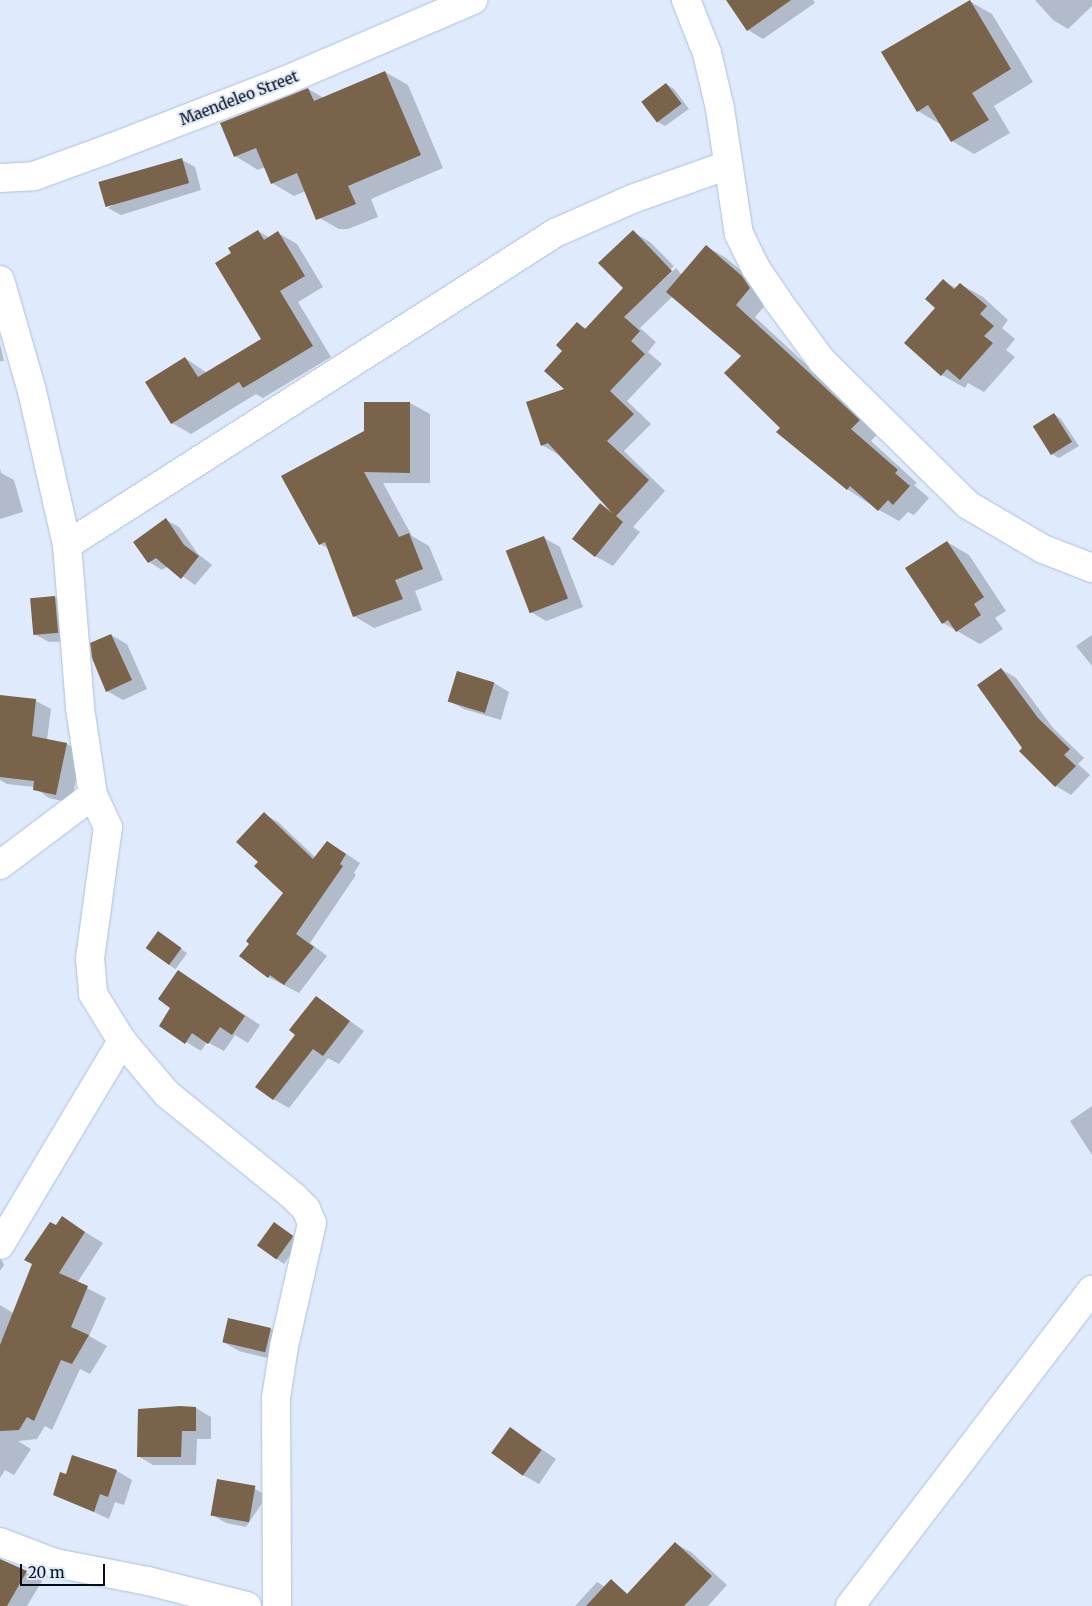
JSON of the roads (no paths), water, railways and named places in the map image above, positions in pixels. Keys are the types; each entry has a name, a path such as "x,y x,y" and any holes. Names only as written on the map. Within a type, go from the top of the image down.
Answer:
{"street":[{"name":"Maendeleo Street","path":"0,178 34,176 108,149 284,81 473,0"},
{"path":"686,0 707,53 740,234 755,266 822,361 968,504 1042,549 1092,568"},
{"path":"67,546 555,233 632,198 728,165"},
{"path":"0,280 32,391 67,546 80,708 92,795 108,827 109,838 97,899 90,958 93,994 122,1041 166,1094 294,1197 306,1209 312,1223 284,1346 276,1398 277,1606"},
{"path":"0,865 92,795"},
{"path":"0,1245 122,1041"},
{"path":"850,1606 1092,1290"},
{"path":"0,1542 55,1563 148,1581 246,1606"}]}
